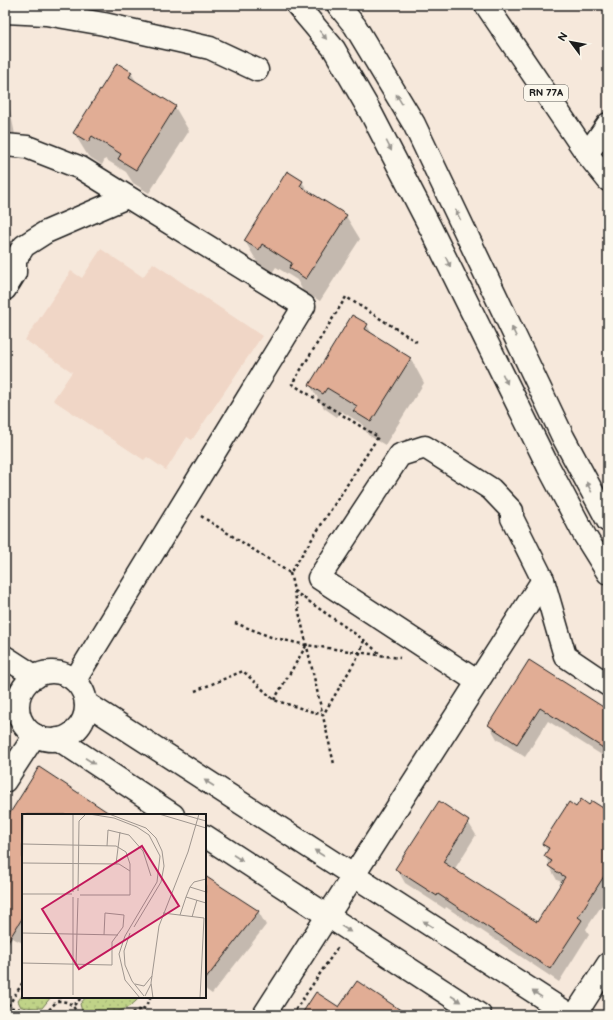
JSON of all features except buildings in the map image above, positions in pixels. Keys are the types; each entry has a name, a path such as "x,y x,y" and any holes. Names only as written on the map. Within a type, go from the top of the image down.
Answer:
{"main road":[{"path":"297,5 334,48 372,113 548,466 585,536 608,573"},
{"path":"338,5 355,26 414,124 563,437 608,521"},
{"name":"RN 77A","path":"486,5 587,154 608,180"},
{"path":"5,12 53,15 104,24 210,48 257,70"},
{"path":"587,154 608,124"},
{"path":"5,145 27,147 81,168 304,306 75,680"},
{"path":"8,276 15,260 24,246 46,232 127,197"},
{"path":"478,682 319,578 400,455 425,447 491,489 512,511 512,518 543,580 565,656 608,685"},
{"path":"264,1015 543,580"},
{"path":"5,657 36,677"},
{"path":"5,781 20,721 17,706 20,693 27,682 36,677 57,671 75,680 83,691 86,704 85,716 79,727 69,735 58,739 46,739 20,721"},
{"path":"86,704 570,1015"},
{"path":"58,739 171,814"},
{"path":"206,837 480,1015"},
{"path":"575,1015 608,964"}],"path":[{"path":"290,573 378,437 292,384 346,297 417,342"},
{"path":"183,504 290,573 334,764"},
{"path":"294,591 364,640 381,656"},
{"path":"235,623 270,637 306,645 402,659 414,640"},
{"path":"323,715 360,653 364,640"},
{"path":"274,700 306,645"},
{"path":"195,691 243,671 274,700 323,715"},
{"path":"292,1015 349,931"},
{"path":"22,984 6,1009 47,1014 57,1001"},
{"path":"74,1005 81,998"},
{"path":"140,1015 150,998"},
{"path":"57,1001 66,1001 74,1005 78,1015"},
{"path":"126,1015 144,1008"}],"shaded area":[{"path":"101,249 143,277 153,263 262,336 192,440 187,437 166,470 147,457 144,460 53,400 72,372 25,340 71,271 82,278"}],"green space":[{"path":"22,995 22,998 50,998 42,1008 21,1007 18,1001"},
{"path":"85,998 139,998 121,1011 99,1015 83,1015 80,1004"}]}
